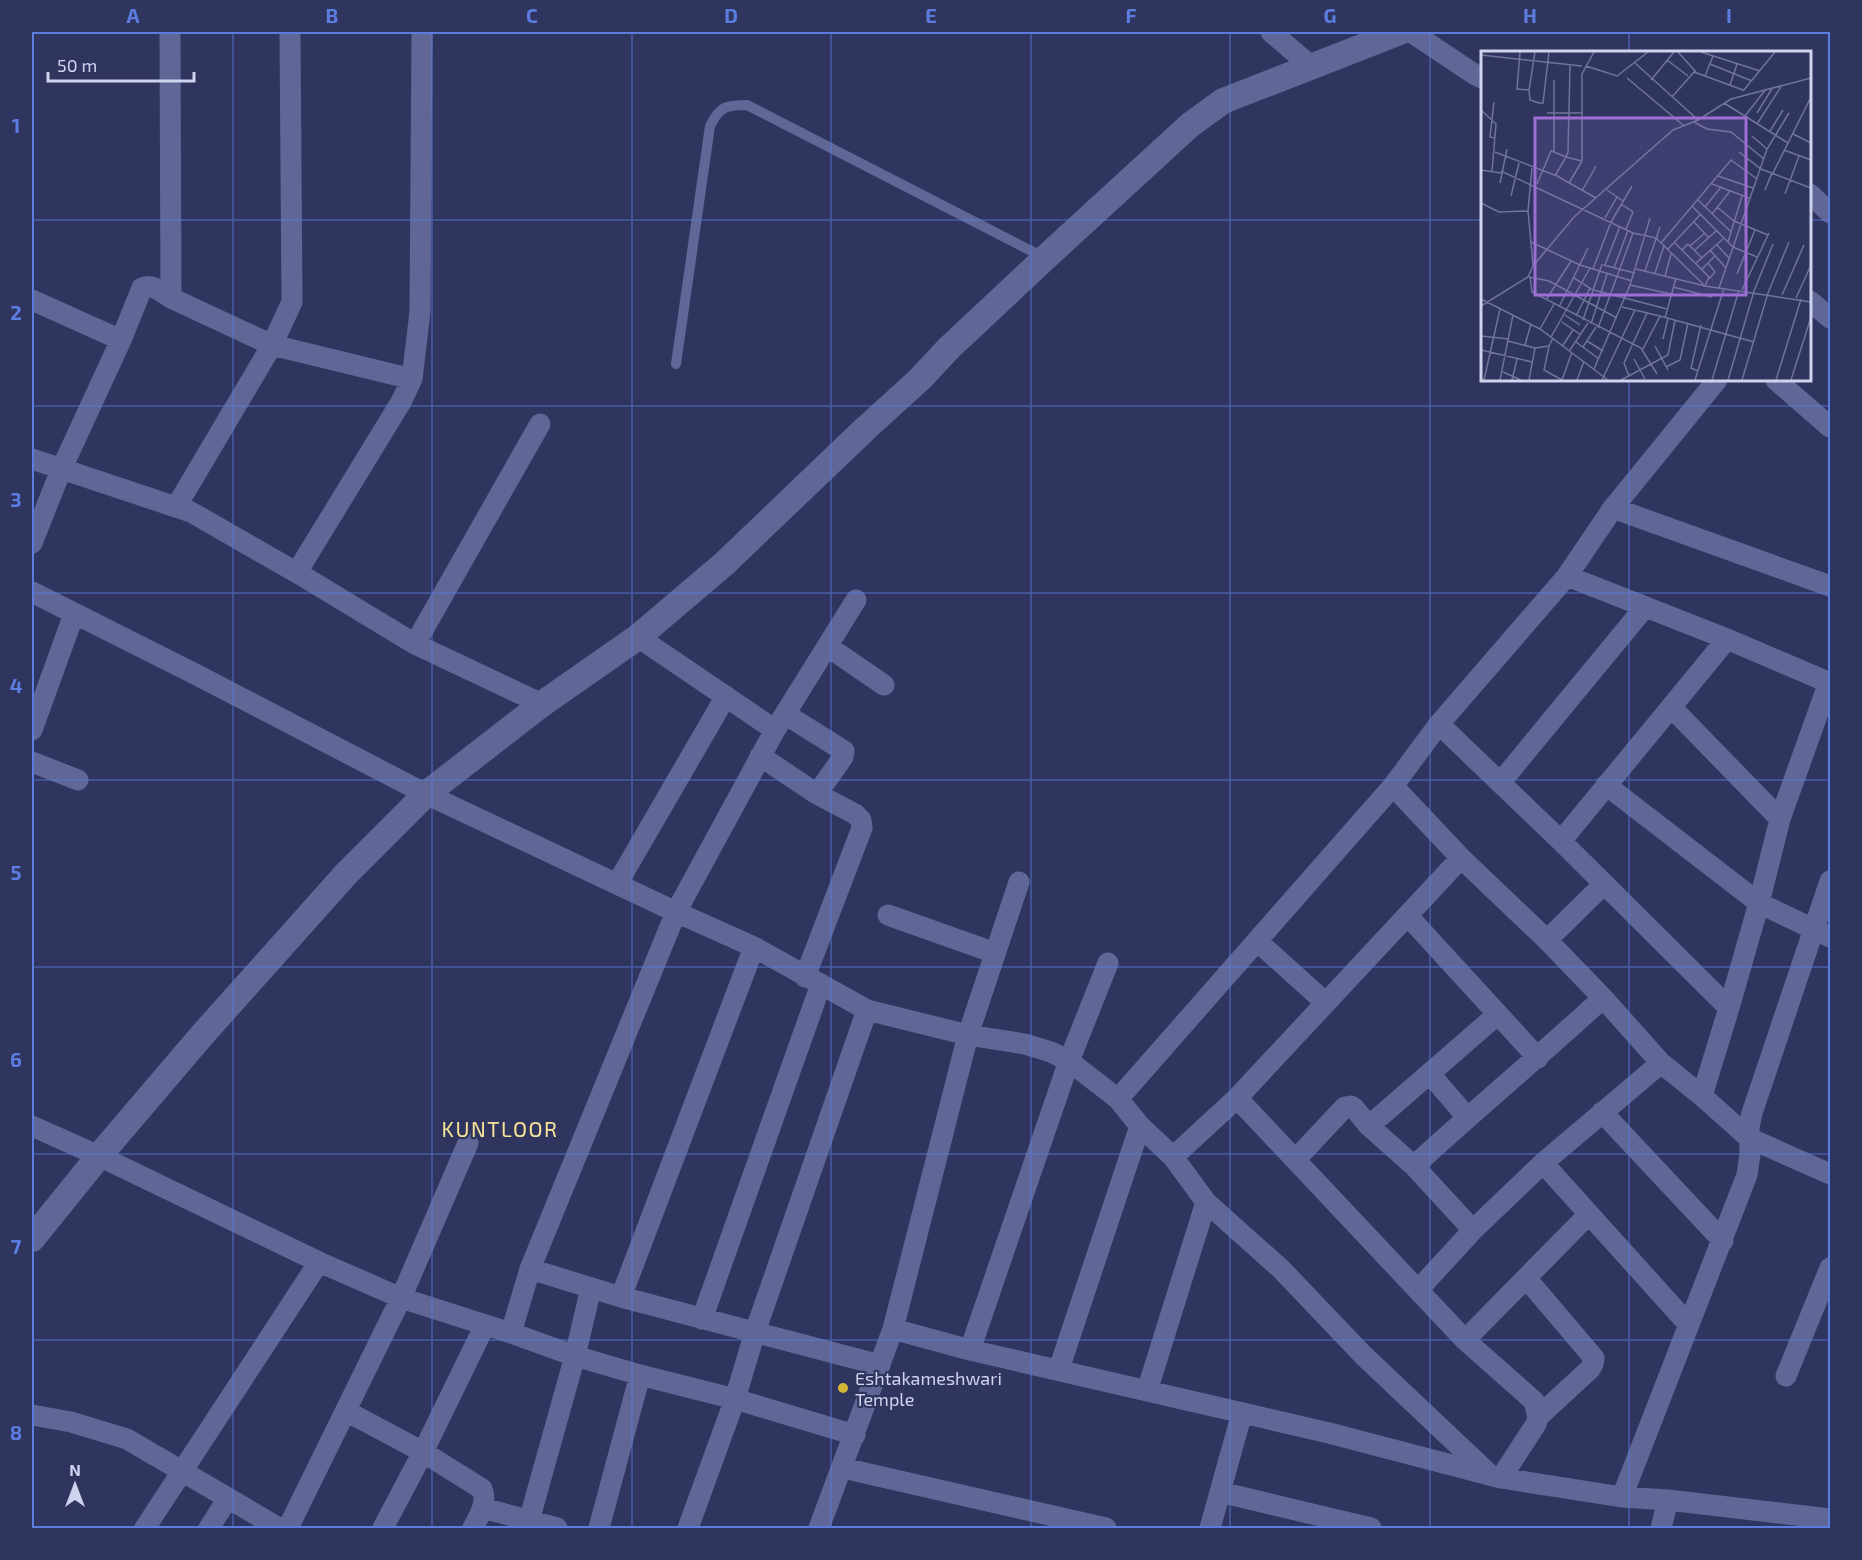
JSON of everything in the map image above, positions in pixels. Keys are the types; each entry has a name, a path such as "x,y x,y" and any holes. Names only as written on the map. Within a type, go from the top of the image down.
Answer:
{"street":[{"path":"170,32 171,298"},
{"path":"176,507 272,345 292,302 290,32"},
{"path":"297,573 401,402 412,379 420,312 422,32"},
{"path":"1270,32 1312,67"},
{"path":"32,1239 99,1156 211,1025 346,874 426,794 542,704 638,637 725,563 920,379 949,348 1190,125 1223,101 1400,32"},
{"path":"1411,32 1481,78"},
{"path":"1811,196 1830,213"},
{"path":"32,543 61,470 121,340 142,288 152,286 171,298 272,345 412,379"},
{"path":"32,300 121,340"},
{"path":"1811,303 1830,318"},
{"path":"1118,1099 1393,786 1438,724 1567,576 1613,508 1716,381"},
{"path":"1777,381 1830,427"},
{"path":"415,644 540,424"},
{"path":"32,459 191,512 415,644 542,704"},
{"path":"1613,508 1830,586"},
{"path":"1567,576 1829,682 1780,819 1759,903 1702,1096"},
{"path":"32,592 426,794 754,947 867,1010 968,1035 1025,1044 1051,1052 1069,1061 1118,1099 1140,1126 1173,1157 1206,1202 1281,1269 1364,1356 1495,1476"},
{"path":"511,1333 530,1269 676,912 760,756 856,600"},
{"path":"1500,783 1645,607"},
{"path":"32,730 74,614"},
{"path":"638,637 726,696 844,751 843,757 817,794"},
{"path":"1561,841 1727,639"},
{"path":"827,646 884,685"},
{"path":"617,884 726,696"},
{"path":"1671,707 1780,819"},
{"path":"1438,724 1561,841 1729,1008"},
{"path":"702,1319 862,828 861,820 855,814 817,794 760,756"},
{"path":"32,762 78,780"},
{"path":"1606,785 1759,903 1822,934"},
{"path":"1393,786 1461,858 1547,940 1661,1063 1749,1138 1830,1174"},
{"path":"1173,1157 1237,1098 1461,858"},
{"path":"1622,1497 1747,1175 1752,1113 1822,934 1830,881"},
{"path":"819,1528 893,1329 968,1035 1019,882"},
{"path":"1547,940 1604,884"},
{"path":"888,915 995,953"},
{"path":"1408,916 1538,1058"},
{"path":"1257,941 1326,1003"},
{"path":"621,1297 754,947"},
{"path":"970,1350 1069,1061 1108,963"},
{"path":"1414,1166 1603,998"},
{"path":"688,1528 735,1399 867,1010"},
{"path":"1369,1126 1498,1014"},
{"path":"1418,1290 1473,1230 1543,1163 1661,1063"},
{"path":"1430,1074 1467,1117"},
{"path":"1237,1098 1465,1340 1534,1401 1538,1417 1536,1424 1495,1476"},
{"path":"1296,1159 1345,1107 1351,1106 1369,1126 1414,1166 1473,1230"},
{"path":"1602,1112 1723,1241"},
{"path":"32,1126 319,1262 401,1298 575,1356 735,1399 855,1435"},
{"path":"1059,1369 1140,1126"},
{"path":"288,1528 401,1298 468,1143"},
{"path":"1543,1163 1689,1325"},
{"path":"1147,1391 1206,1202"},
{"path":"1465,1340 1589,1214"},
{"path":"145,1528 319,1262"},
{"path":"1786,1376 1830,1268"},
{"path":"530,1269 621,1297 880,1365"},
{"path":"1526,1278 1594,1358 1590,1369 1538,1417"},
{"path":"528,1525 575,1356 591,1288"},
{"path":"383,1528 485,1325"},
{"path":"893,1329 970,1350 1329,1433 1495,1476 1622,1497 1668,1500 1804,1523 1830,1520"},
{"path":"599,1528 640,1375"},
{"path":"346,1411 423,1452 482,1489 483,1508 473,1528"},
{"path":"1210,1528 1242,1413"},
{"path":"32,1414 71,1422 127,1439 279,1528"},
{"path":"843,1468 1106,1528"},
{"path":"1220,1492 1371,1528"},
{"path":"209,1528 228,1498"},
{"path":"1661,1528 1668,1500"},
{"path":"483,1508 528,1525 557,1528"}],"lane":[{"path":"676,364 710,126 716,112 728,105 747,105 1045,258"}],"place":[{"name":"Eshtakameshwari Temple","path":"843,1388"}],"district":[{"name":"KUNTLOOR","path":"500,1128"}]}
